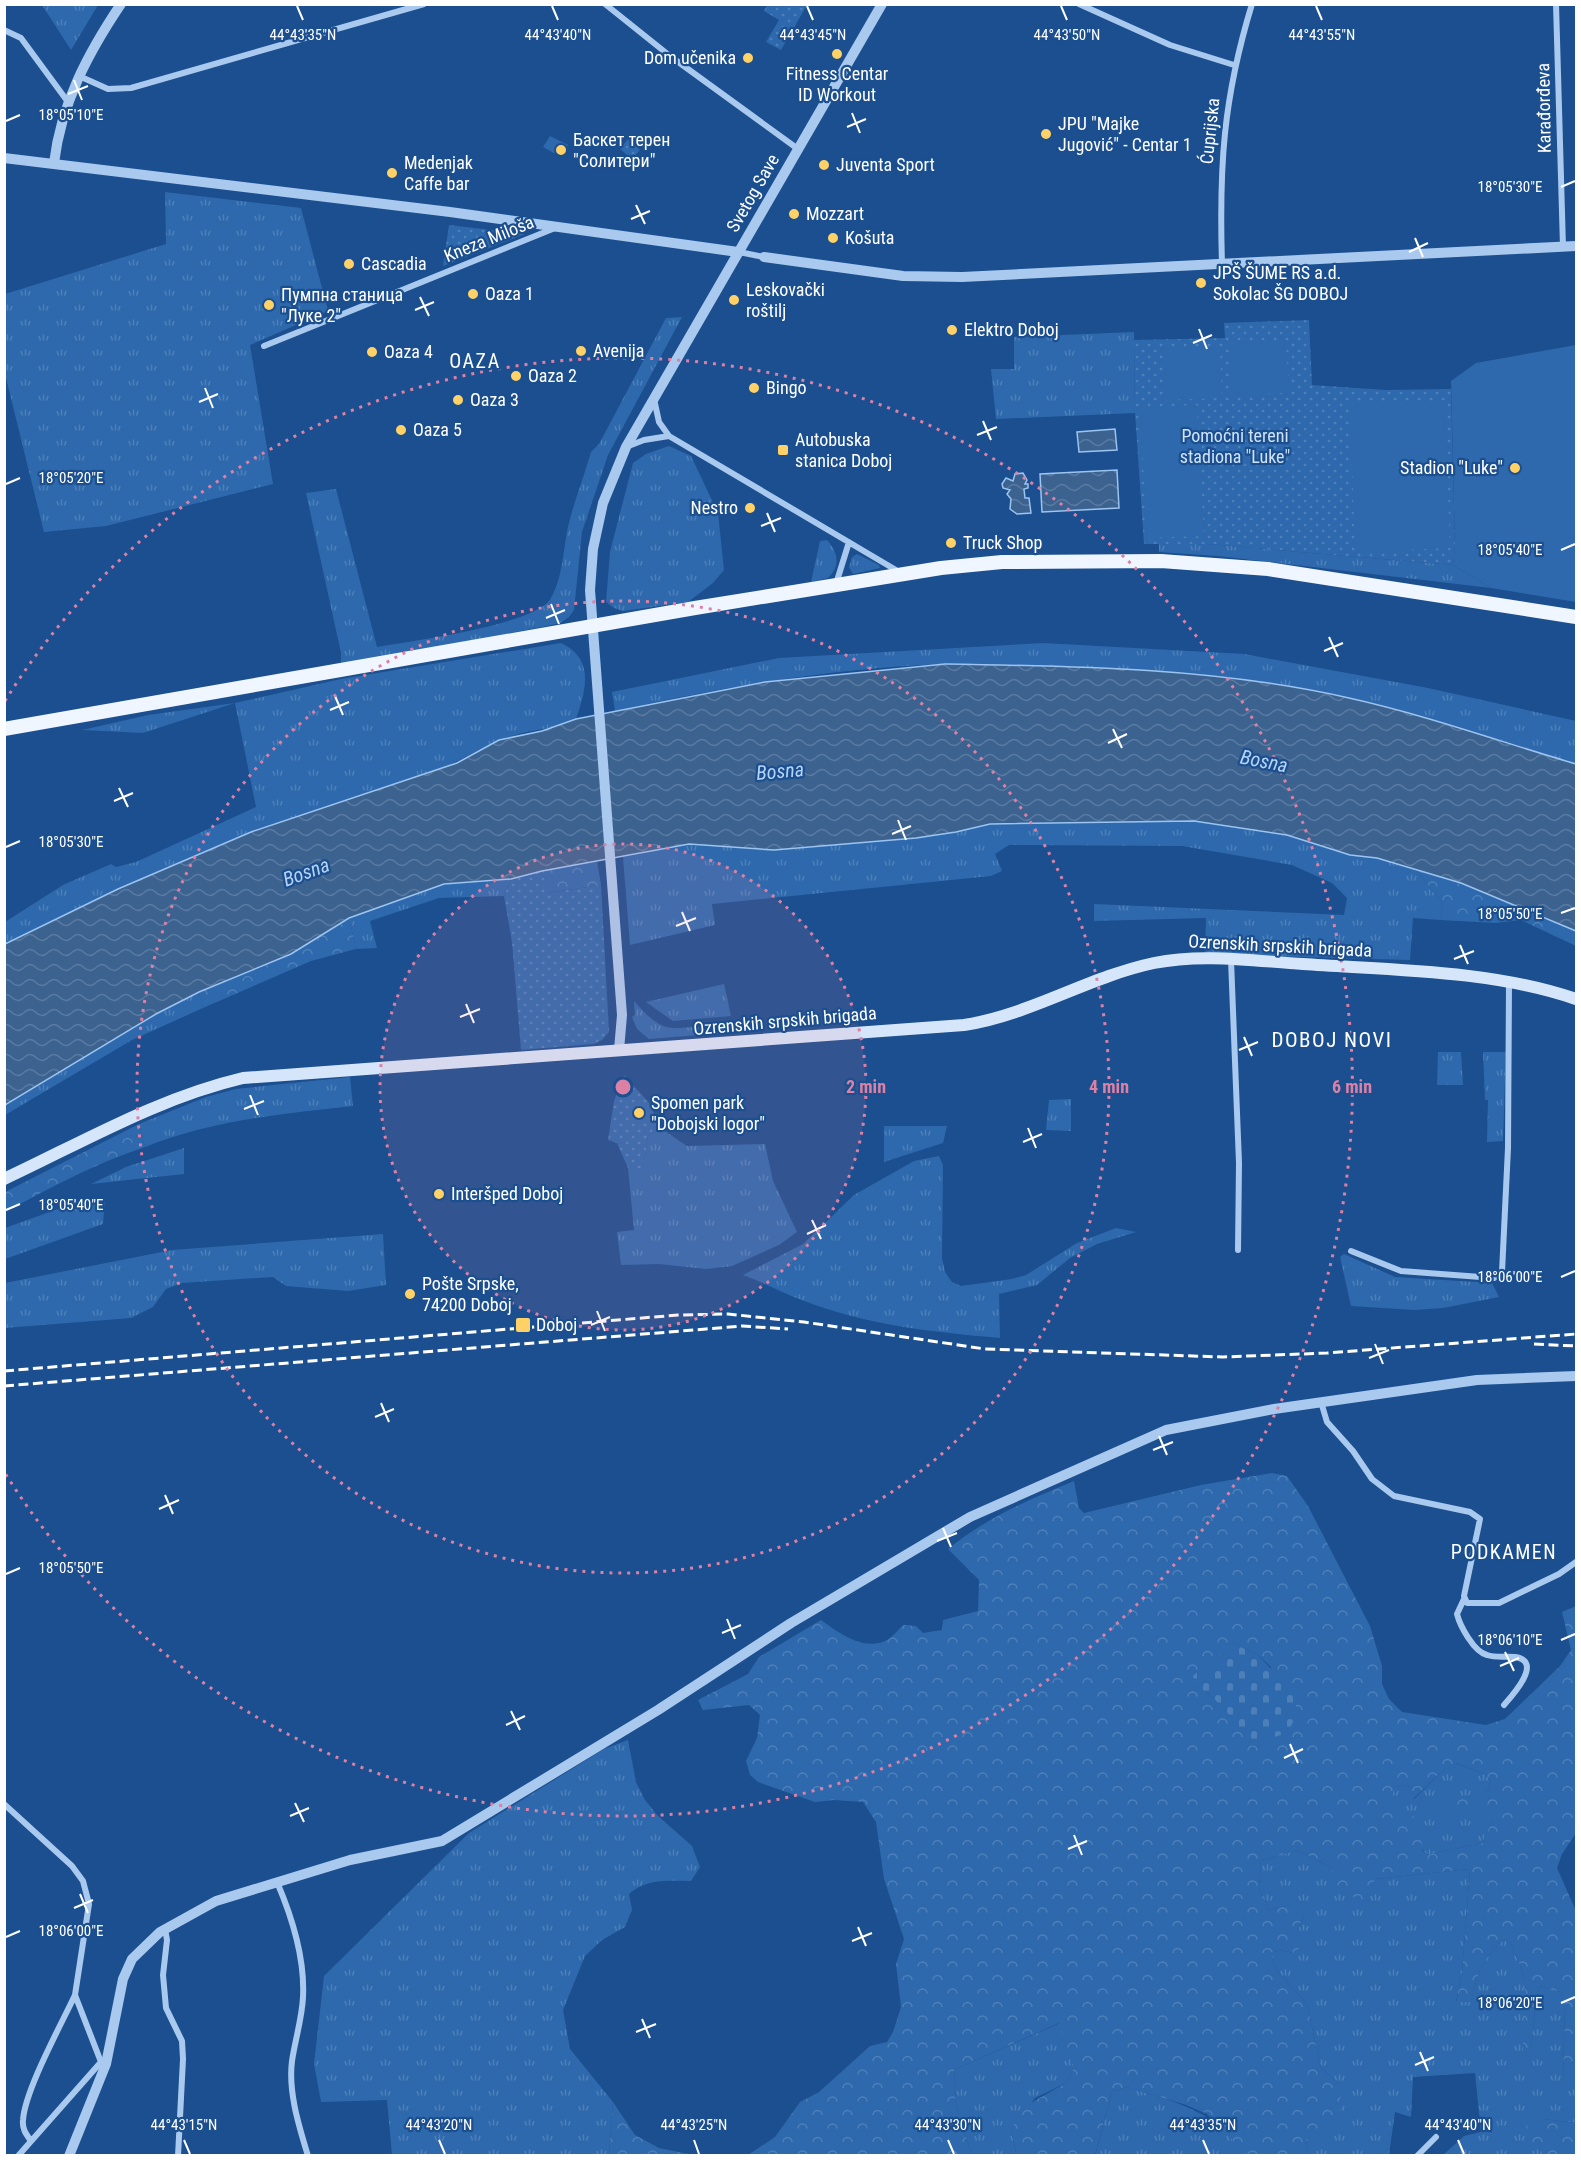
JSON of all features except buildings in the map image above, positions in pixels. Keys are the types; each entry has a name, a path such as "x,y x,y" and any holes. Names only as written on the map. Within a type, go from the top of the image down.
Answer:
{"main road":[{"path":"4,729 593,626 903,575 1002,562 1161,561 1268,569 1576,617"},
{"name":"Ozrenskih srpskih brigada","path":"4,1179 161,1104 202,1088 243,1078 974,1023 1016,1011 1143,966 1171,960 1231,960 1366,968 1509,983 1576,999"}],"street":[{"path":"54,163 57,138 68,102 79,76 121,4"},
{"path":"79,76 108,89 130,88 424,4"},
{"path":"605,4 670,56 798,149"},
{"name":"Svetog Save","path":"619,1050 622,1015 590,590 592,549 603,503 626,447 882,4"},
{"path":"1079,4 1170,45 1234,65"},
{"name":"Ćuprijska","path":"1222,264 1221,157 1234,65 1252,4"},
{"name":"Karađorđeva","path":"1556,4 1563,247"},
{"path":"4,30 21,38 68,102"},
{"path":"4,158 559,227 903,276 962,278 1576,246"},
{"name":"Kneza Miloša","path":"264,346 559,227"},
{"path":"654,398 659,422 669,436 894,566 903,575"},
{"path":"626,447 644,440 669,436"},
{"path":"836,587 849,542"},
{"path":"1231,960 1239,1163 1238,1250"},
{"path":"1351,1251 1408,1272 1494,1278 1502,1272 1508,1148 1509,983"},
{"path":"69,2156 103,2063 127,1969 142,1947 165,1929 216,1901 360,1858 442,1840 658,1710 792,1623 970,1517 1015,1495 1166,1430 1321,1402 1477,1380 1576,1376"},
{"path":"1321,1402 1326,1422 1353,1451 1372,1479 1394,1497 1470,1512 1480,1518 1464,1599 1457,1614 1459,1623 1479,1652 1485,1655 1519,1657 1525,1662 1527,1671 1521,1685 1504,1705"},
{"path":"1464,1599 1470,1603 1499,1604 1559,1574 1576,1562"},
{"path":"4,1804 72,1866 83,1881 89,1904 75,1995 29,2096 23,2121 24,2131 31,2141"},
{"path":"277,1882 291,1916 301,1967 303,1996 292,2062 296,2113 308,2156"},
{"path":"165,1929 167,1940 163,1975 166,2008 182,2041 178,2156"},
{"path":"75,1995 103,2063"},
{"path":"18,2156 103,2063"},
{"path":"1418,2156 1436,2137"}],"green space":[{"path":"42,5 98,5 71,50"},
{"path":"767,5 807,5 781,50 766,42 779,20 764,11"},
{"path":"550,136 568,145 561,157 543,147"},
{"path":"628,139 640,150 632,159 620,149"},
{"path":"165,192 301,208 328,311 250,345 273,484 106,526 44,532 5,374 5,294 166,244"},
{"path":"449,225 525,234 443,266"},
{"path":"682,317 608,455 582,532 574,610 569,617 560,623 547,626 341,666 341,653 306,493 336,489 377,647 498,624 541,608 551,598 558,581 570,517 591,452 599,444 666,318"},
{"name":"Pomoćni tereni stadiona \"Luke\"","path":"1309,320 1312,385 1386,390 1451,389 1455,548 1453,565 1207,544 1144,544 1135,413 1134,340 1225,338 1224,323"},
{"path":"1134,332 1135,413 996,419 991,369 1014,369 1014,337"},
{"path":"1286,341 1289,393 1232,395 1230,344"},
{"name":"Stadion \"Luke\"","path":"1576,345 1576,602 1491,588 1453,565 1455,548 1451,381 1476,363"},
{"path":"1220,347 1222,398 1166,400 1163,349"},
{"path":"1445,401 1450,548 1355,552 1350,404"},
{"path":"1197,405 1204,536 1147,538 1140,408"},
{"path":"669,446 691,456 718,513 724,570 713,583 688,602 623,611 606,602 610,552 633,463 646,454"},
{"path":"827,540 836,554 835,569 828,578 811,582 820,541"},
{"path":"1159,544 1207,544 1453,565 1491,588 1218,556 1159,552"},
{"path":"857,554 879,565 880,568 853,574 849,567 852,557"},
{"path":"561,643 579,658 585,676 583,697 576,719 509,737 428,774 251,832 118,889 5,944 5,922 63,885 111,864 116,867 136,862 256,807 235,703 341,679"},
{"path":"1043,643 1244,654 1428,688 1576,721 1576,764 1433,719 1346,697 1279,685 1179,674 995,664 903,666 779,680 615,711 612,692 779,658"},
{"path":"235,703 143,733 82,730 148,715"},
{"path":"1194,821 1287,835 1350,855 1377,858 1416,870 1443,904 1440,920 1413,918 1410,960 1205,954 1206,918 1094,921 1094,904 1344,915 1347,898 1332,883 1292,865 1182,846 1009,845 995,854 1002,871 991,876 712,904 715,925 630,945 623,857 689,844 774,850 916,838 990,824"},
{"path":"597,861 601,885 547,893 542,871"},
{"path":"1416,870 1461,883 1576,931 1576,946 1521,920 1496,923 1440,920 1443,904"},
{"path":"542,871 548,893 601,885 609,1032 602,1040 594,1044 521,1050 512,942 504,896 511,879"},
{"path":"511,879 504,896 439,898 370,921 377,948 356,949 349,918 444,884"},
{"path":"349,918 356,949 311,961 203,1008 199,992 291,954"},
{"path":"724,984 731,1016 673,1021 646,1002"},
{"path":"199,992 203,1008 132,1040 5,1115 5,1105 156,1014"},
{"path":"634,1001 655,1022 664,1026 672,1028 717,1027 723,1033 649,1039 637,1029 632,1017 635,1015"},
{"path":"1438,1052 1461,1052 1463,1085 1437,1085"},
{"path":"1483,1052 1506,1052 1503,1141 1487,1142 1488,1100 1485,1100"},
{"path":"624,1075 650,1104 660,1128 648,1136 643,1168 628,1168 617,1143 608,1140 614,1101"},
{"path":"350,1077 353,1106 274,1115 222,1124 145,1147 139,1124 206,1097 236,1089"},
{"path":"1071,1099 1071,1131 1046,1130 1049,1100"},
{"path":"139,1124 145,1147 91,1168 5,1212 5,1192"},
{"path":"884,1126 947,1126 943,1143 884,1162"},
{"path":"660,1128 687,1146 765,1144 773,1181 797,1232 779,1245 732,1266 706,1269 659,1264 621,1265 617,1232 634,1230 628,1168 643,1168 648,1136"},
{"path":"184,1148 184,1174 91,1184 126,1167"},
{"path":"939,1156 943,1165 942,1258 945,1272 952,1282 961,1286 1026,1275 1077,1243 1116,1228 1136,1232 1097,1244 1070,1258 1037,1285 999,1294 1000,1338 925,1330 850,1316 826,1309 743,1275 803,1244 854,1195 914,1161"},
{"path":"105,1199 103,1224 5,1259 5,1228 80,1201"},
{"path":"383,1234 386,1285 348,1291 286,1286 273,1277 182,1283 166,1289 153,1307 131,1318 5,1328 5,1283 172,1250"},
{"path":"1344,1254 1395,1277 1492,1283 1499,1297 1443,1308 1414,1310 1351,1306 1340,1257"},
{"path":"1272,1473 1287,1476 1308,1506 1370,1626 1382,1666 1382,1684 1389,1699 1402,1712 1486,1725 1505,1719 1560,1666 1571,1650 1562,1612 1576,1606 1576,1833 1562,1854 1557,1868 1576,1911 1576,2079 1563,2079 1565,2005 1560,1992 1540,1986 1536,1998 1531,2051 1523,2051 1525,1978 1511,1943 1503,1940 1485,1961 1478,1975 1471,2002 1456,2002 1462,1972 1470,1869 1375,1879 1367,1902 1328,1888 1333,1868 1297,1850 1261,1861 1259,1888 1269,1910 1290,1905 1303,1908 1304,1915 1298,1929 1305,1936 1302,1945 1294,1953 1280,1950 1270,1953 1276,1969 1307,2004 1321,2068 1340,2084 1341,2107 1328,2134 1306,2139 1308,2155 1247,2155 1207,2114 1186,2105 1127,2087 1112,2091 1095,2155 1017,2155 1011,2131 1020,2109 1066,2083 1074,2068 1059,2023 954,2070 956,2106 972,2155 748,2155 775,2137 800,2102 819,2092 870,2046 887,2042 893,2032 901,2007 896,1964 904,1939 884,1879 876,1822 863,1802 834,1800 815,1802 758,1782 750,1775 746,1761 757,1738 760,1715 749,1705 703,1710 698,1700 748,1674 759,1657 821,1620 853,1640 871,1644 889,1639 903,1625 916,1626 923,1633 942,1630 943,1620 978,1611 979,1580 948,1549 992,1519 1057,1488 1074,1481 1079,1508 1084,1513 1201,1485","holes":["1232,1643 1258,1655 1271,1667 1252,1745 1221,1705 1196,1686 1201,1669 1213,1670","1456,1763 1485,1774 1491,1781 1488,1791 1450,1800 1431,1812 1493,1812 1493,1819 1482,1843 1427,1855 1422,1850 1420,1820 1384,1801 1392,1795 1395,1787 1408,1785 1413,1799 1440,1773"]},
{"path":"1232,1643 1258,1655 1297,1696 1294,1720 1288,1732 1252,1746 1221,1705 1196,1686 1193,1676 1201,1669 1213,1669 1222,1651"},
{"path":"628,1740 636,1782 645,1800 657,1815 692,1846 700,1867 691,1881 651,1883 629,1894 632,1910 625,1927 602,1940 585,1956 563,2010 570,2049 613,2102 609,2155 392,2155 387,2100 321,2102 314,2064 324,1976 469,1833 604,1749"},
{"path":"1455,1763 1485,1774 1491,1781 1488,1791 1476,1795 1493,1812 1493,1819 1482,1843 1427,1855 1383,1801 1392,1795 1395,1787 1408,1785 1414,1799 1440,1773"},
{"path":"1297,1850 1333,1868 1366,1902 1375,1879 1470,1869 1462,1972 1456,2001 1471,2001 1481,1968 1503,1940 1511,1943 1525,1978 1531,2051 1536,1998 1540,1986 1560,1992 1565,2004 1563,2079 1576,2079 1576,2123 1543,2119 1540,2146 1543,2155 1443,2155 1464,2136 1481,2132 1475,2073 1413,2077 1411,2117 1395,2112 1389,2155 1308,2155 1306,2139 1328,2133 1340,2084 1321,2068 1307,2004 1276,1969 1270,1953 1280,1950 1294,1953 1298,1930 1304,1915 1290,1905 1269,1910 1259,1888 1261,1861"},
{"path":"1060,2023 1074,2068 1066,2083 1035,2098 1011,2131 1017,2156 972,2155 956,2106 954,2070"},
{"path":"1127,2087 1178,2103 1209,2118 1236,2140 1247,2155 1095,2156 1112,2091"},
{"path":"613,2102 635,2135 659,2148 693,2155 609,2155"},
{"path":"1543,2119 1576,2123 1576,2155 1543,2155 1540,2146 1525,2141 1527,2120"}],"water":[{"path":"1115,429 1117,450 1079,452 1077,432"},
{"path":"1117,470 1119,508 1042,512 1040,474"},
{"path":"1023,473 1027,480 1025,484 1028,484 1028,488 1024,489 1025,498 1029,498 1031,513 1017,514 1010,509 1011,499 1007,494 1010,490 1003,488 1002,484 1006,478 1013,481 1015,474"},
{"name":"Bosna","path":"945,664 1097,668 1249,680 1349,698 1406,712 1576,764 1576,931 1461,883 1377,858 1350,855 1287,835 1194,821 990,824 916,838 774,850 689,844 542,871 511,879 444,884 349,918 291,954 199,992 156,1014 5,1105 5,944 118,889 251,832 457,763 499,740 542,731 576,719 765,682"}],"railway":[{"path":"4,1371 678,1315 728,1314 804,1322 985,1349 1223,1357 1327,1353 1576,1334"},
{"path":"4,1386 742,1326 788,1329"},
{"path":"1534,1344 1576,1346"}],"place":[{"name":"Fitness Centar ID Workout","path":"837,54"},
{"name":"Dom učenika","path":"748,58"},
{"name":"JPU \"Majke Jugović\" - Centar 1","path":"1046,134"},
{"name":"Баскет терен \"Солитери\"","path":"561,150"},
{"name":"Juventa Sport","path":"824,165"},
{"name":"Medenjak Caffe bar","path":"392,173"},
{"name":"Mozzart","path":"794,214"},
{"name":"Košuta","path":"833,238"},
{"name":"Cascadia","path":"349,264"},
{"name":"JPŠ ŠUME RS a.d. Sokolac ŠG DOBOJ","path":"1201,283"},
{"name":"Oaza 1","path":"473,294"},
{"name":"Leskovački roštilj","path":"734,300"},
{"name":"Пумпна станица \"Луке 2\"","path":"269,305"},
{"name":"Elektro Doboj","path":"952,330"},
{"name":"Avenija","path":"581,351"},
{"name":"Oaza 4","path":"372,352"},
{"name":"Oaza 2","path":"516,376"},
{"name":"Bingo","path":"754,388"},
{"name":"Oaza 3","path":"458,400"},
{"name":"Oaza 5","path":"401,430"},
{"name":"Autobuska stanica Doboj","path":"783,450"},
{"name":"Stadion \"Luke\"","path":"1515,468"},
{"name":"Nestro","path":"750,508"},
{"name":"Truck Shop","path":"951,543"},
{"name":"Spomen park \"Dobojski logor\"","path":"639,1113"},
{"name":"Interšped Doboj","path":"439,1194"},
{"name":"Pošte Srpske, 74200 Doboj","path":"410,1294"},
{"name":"Doboj","path":"523,1325"}],"district":[{"name":"OAZA","path":"475,361"},
{"name":"DOBOJ NOVI","path":"1332,1040"},
{"name":"PODKAMEN","path":"1504,1552"}]}
